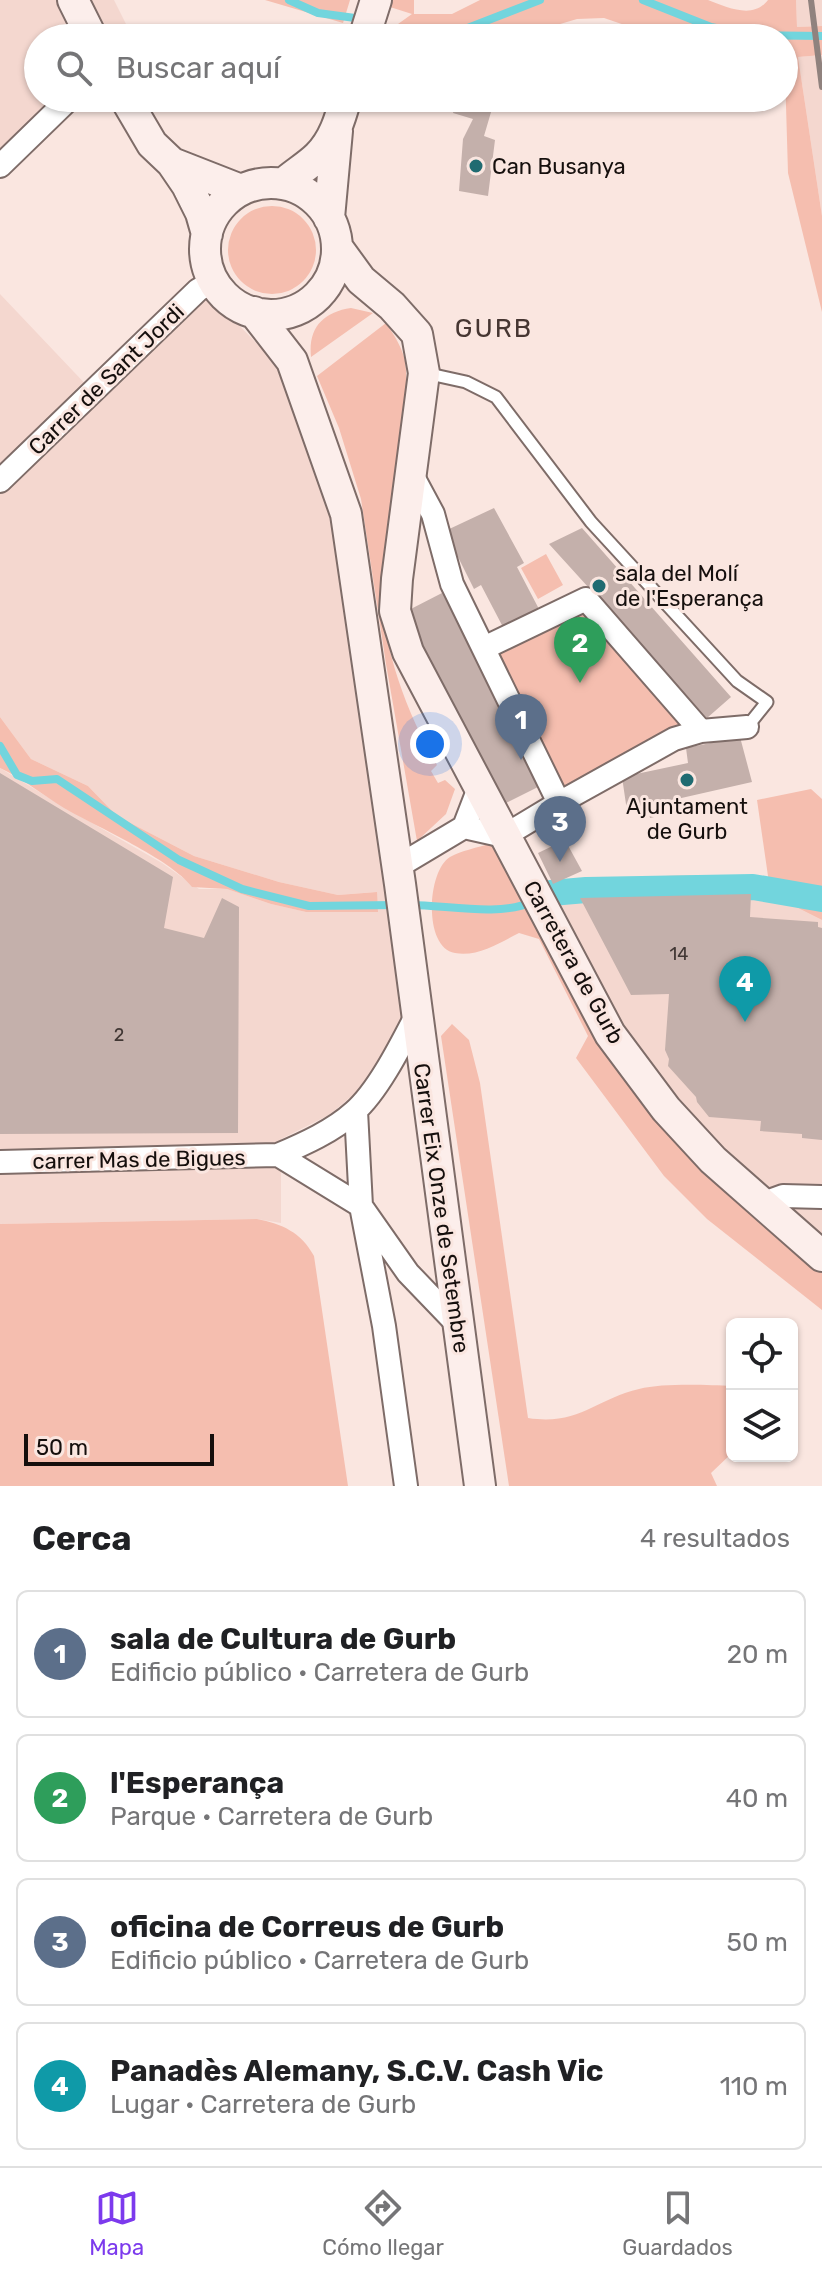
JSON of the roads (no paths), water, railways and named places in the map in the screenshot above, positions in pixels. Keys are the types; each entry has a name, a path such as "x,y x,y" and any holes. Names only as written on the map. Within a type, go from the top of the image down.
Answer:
{"street":[{"path":"73,0 85,24"},
{"path":"368,24 376,0"},
{"path":"0,166 56,112"},
{"path":"133,112 152,144 172,163 193,196 207,234 207,263 214,281 231,300 254,312 278,314 310,300 365,292 382,298"},
{"path":"283,184 326,147 342,112"},
{"path":"292,361 293,339 310,300 331,275 342,112"},
{"path":"172,163 241,190"},
{"path":"207,234 222,205 241,190 262,184 283,184 310,196 333,232"},
{"name":"Carretera de Gurb","path":"333,232 361,280 417,334 424,373 395,611 408,652 610,1034 666,1109 713,1160 822,1256"},
{"name":"Carrer de Sant Jordi","path":"0,481 198,290 214,281"},
{"path":"254,312 292,361"},
{"name":"Carrer Eix Onze de Setembre","path":"292,361 346,514 480,1486"},
{"path":"411,473 433,514 452,584 559,803"},
{"path":"484,648 586,599 701,731"},
{"path":"464,827 504,836 674,739 701,731 747,727"},
{"path":"398,876 464,827 479,788"},
{"name":"carrer Mas de Bigues","path":"0,1162 278,1155 308,1143 356,1111 394,1059 416,1016"},
{"path":"356,1111 361,1206 406,1486"},
{"name":"carrer Mas de Bigues","path":"278,1155 361,1206 408,1273 457,1324"},
{"path":"761,1204 783,1196 822,1197"},
{"name":"Carrer Eix Onze de Setembre","path":"378,1303 386,1283 408,1273"}],"lane":[{"path":"424,373 466,382 496,397 591,522 737,681 767,702 747,727"}],"waterway":[{"path":"289,0 318,13 355,18"},
{"path":"478,24 540,0"},
{"path":"643,0 703,24"},
{"path":"798,36 822,36"},
{"path":"0,746 17,775 32,781 57,779 179,860 242,889 309,906 397,905"},
{"path":"551,893 753,887 822,899"},
{"path":"411,905 488,910 532,902"}],"railway":[{"path":"811,0 822,87"}],"place":[{"name":"Can Busanya","path":"476,166"},
{"name":"sala del Molí de l'Esperança","path":"599,586"},
{"name":"l'Esperança","path":"580,683"},
{"name":"sala de Cultura de Gurb","path":"521,760"},
{"name":"Ajuntament de Gurb","path":"687,780"},
{"name":"oficina de Correus de Gurb","path":"560,862"},
{"name":"Panadès Alemany, S.C.V. Cash Vic","path":"745,1022"}],"district":[{"name":"GURB","path":"494,328"}]}
